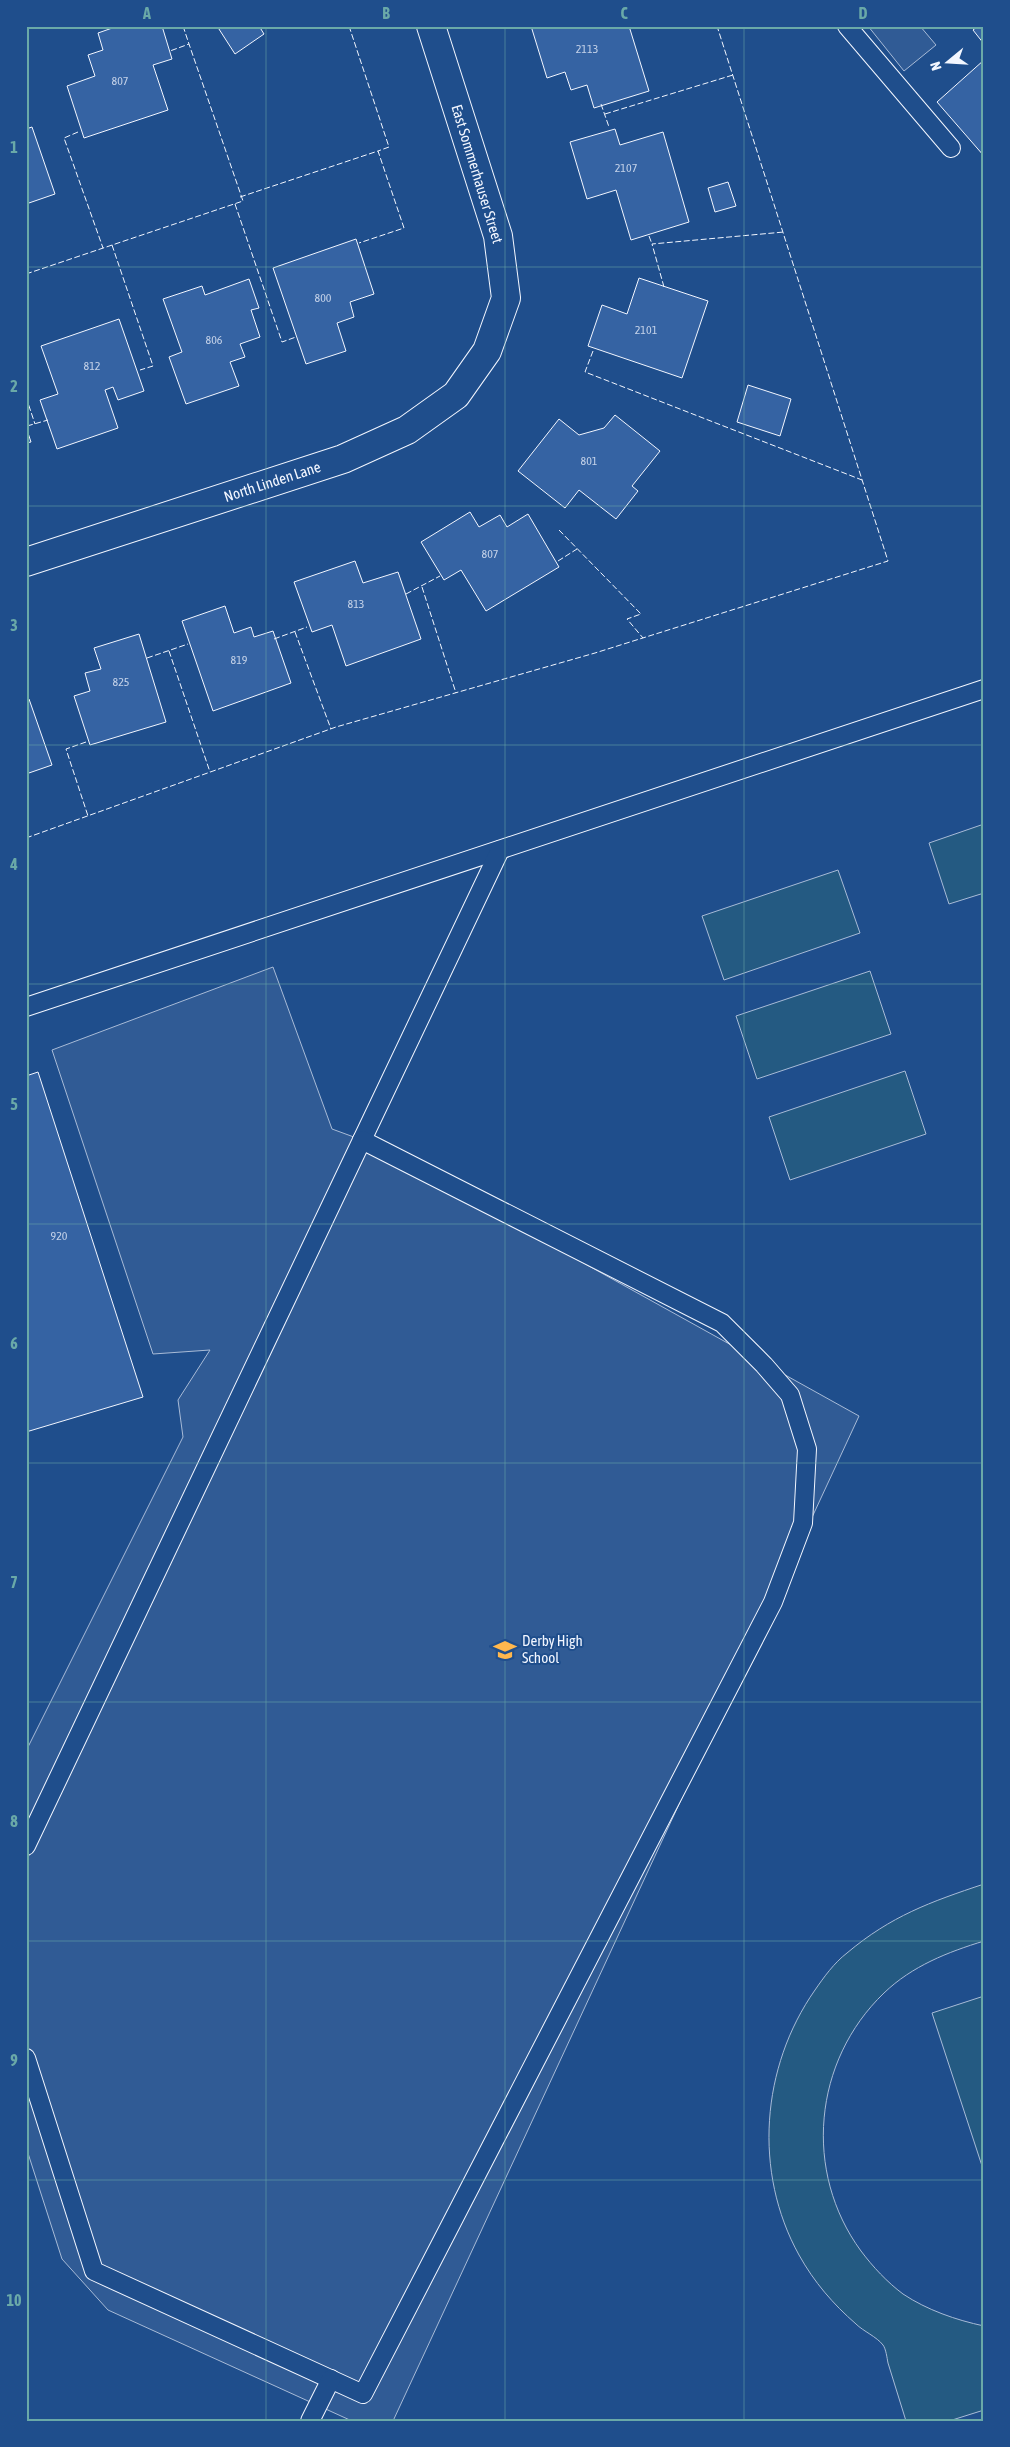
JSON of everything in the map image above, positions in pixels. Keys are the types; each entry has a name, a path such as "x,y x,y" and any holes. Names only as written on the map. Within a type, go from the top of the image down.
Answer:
{"street":[{"name":"East Sommerhauser Street","path":"431,26 498,236 506,298 487,351"},
{"name":"North Linden Lane","path":"26,562 343,458 407,430 456,395 487,351"}],"lane":[{"path":"847,26 951,148"},
{"path":"26,1008 984,689"},
{"path":"26,1846 500,850"},
{"path":"26,2058 94,2271 363,2394 769,1608 803,1523 807,1449 790,1395 722,1323 362,1140"},
{"path":"310,2421 331,2380"}],"shaded area":[{"path":"868,26 920,26 936,45 904,71"},
{"path":"984,824 984,893 949,904 929,843"},
{"path":"838,870 860,933 724,980 702,916"},
{"path":"273,967 332,1129 362,1140 859,1416 393,2421 352,2421 108,2310 62,2259 26,2147 26,1751 183,1437 178,1400 210,1350 153,1354 52,1050"},
{"path":"870,971 891,1034 757,1079 736,1016"},
{"path":"905,1071 926,1134 790,1180 769,1117"},
{"path":"984,1884 984,1941 931,1961 906,1975 884,1993 860,2020 842,2051 830,2084 824,2118 824,2153 830,2187 842,2220 861,2251 886,2279 912,2300 942,2314 984,2326 984,2410 949,2421 906,2421 883,2345 859,2327 824,2292 799,2255 784,2223 774,2189 770,2155 769,2120 774,2086 783,2052 797,2020 815,1990 838,1961 879,1929 912,1911"},
{"path":"984,1996 984,2172 932,2013"}],"building":[{"path":"118,26 162,26 172,59 153,65 168,110 84,138 67,86 95,76 88,55 103,50 98,33"},
{"path":"217,26 259,26 264,34 235,54"},
{"path":"531,26 629,26 649,91 594,108 587,85 571,90 565,72 547,78"},
{"path":"978,26 984,26 984,44 973,30"},
{"path":"984,60 984,156 937,102"},
{"path":"32,127 55,194 26,204 26,129"},
{"path":"615,129 620,145 663,132 689,222 631,240 616,190 587,199 570,142"},
{"path":"728,182 736,206 715,212 708,188"},
{"path":"356,239 374,294 350,302 354,317 337,323 346,351 306,364 273,268"},
{"path":"639,278 708,301 682,378 588,346 602,305 627,314"},
{"path":"249,279 259,308 251,310 260,337 240,344 245,357 230,362 239,386 186,404 169,357 182,352 163,299 202,286 205,295"},
{"path":"119,319 144,391 118,400 113,387 105,390 118,428 57,449 40,400 58,394 41,346"},
{"path":"748,385 791,399 780,436 737,422"},
{"path":"615,415 660,451 632,486 638,491 616,519 579,490 565,508 518,471 559,419 579,435 604,428"},
{"path":"26,427 31,442 26,443"},
{"path":"470,512 479,527 500,515 507,527 528,514 559,567 486,611 461,570 444,580 421,542"},
{"path":"355,561 363,583 398,572 421,639 346,666 332,625 312,632 294,582"},
{"path":"225,606 234,633 251,627 254,637 273,631 291,683 213,711 182,621"},
{"path":"139,634 166,722 90,745 74,696 90,691 85,673 101,669 94,648"},
{"path":"29,699 52,765 26,774 26,700"},
{"path":"38,1072 143,1397 26,1432 26,1076"}],"fence":[{"path":"183,26 189,44"},
{"path":"349,26 389,147 378,151"},
{"path":"26,838 336,727 595,653 888,561 717,26"},
{"path":"26,274 243,201 189,44 170,51"},
{"path":"605,114 733,75"},
{"path":"601,104 609,127"},
{"path":"78,132 64,138 103,248"},
{"path":"240,197 378,151 404,228 359,243"},
{"path":"235,204 282,342 296,337"},
{"path":"664,287 652,244 784,232"},
{"path":"649,236 652,244"},
{"path":"112,245 153,366 140,370"},
{"path":"593,351 585,372 862,480"},
{"path":"26,397 35,424"},
{"path":"27,426 48,420"},
{"path":"559,530 641,614 627,619 643,638"},
{"path":"558,561 577,549"},
{"path":"406,594 440,576"},
{"path":"422,587 456,693"},
{"path":"274,639 307,627"},
{"path":"295,632 331,729"},
{"path":"147,658 188,644"},
{"path":"169,651 210,772"},
{"path":"86,742 66,749 88,816"}],"place":[{"name":"Derby High School","path":"505,1650"}]}
